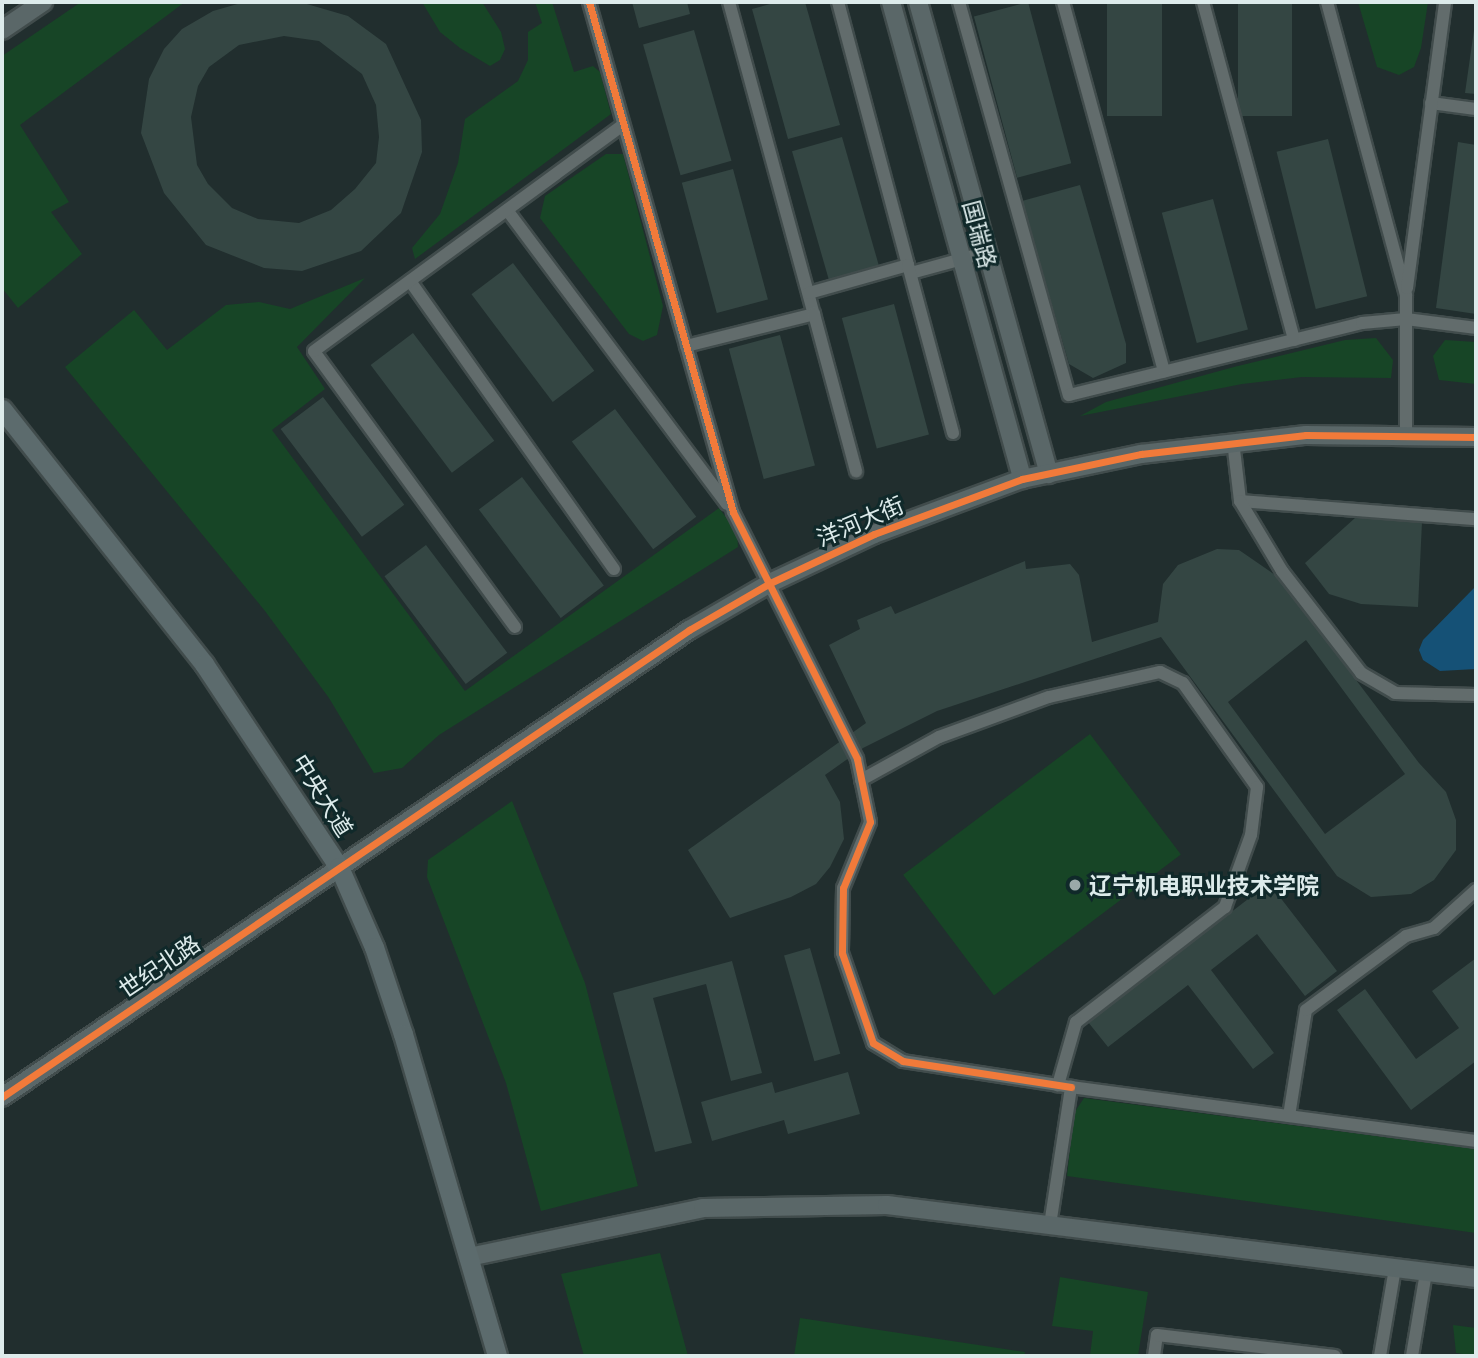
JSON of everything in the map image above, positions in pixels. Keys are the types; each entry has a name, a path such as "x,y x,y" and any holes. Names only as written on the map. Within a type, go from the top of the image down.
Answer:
{"main road":[{"name":"中央大道","path":"2,409 204,664 339,867 374,947 497,1356"}],"street":[{"path":"2,30 43,2"},
{"path":"589,2 733,512"},
{"path":"729,2 856,471"},
{"path":"838,2 953,433"},
{"name":"国瑞路","path":"891,2 1022,479"},
{"name":"国瑞路","path":"918,2 1049,474"},
{"path":"958,2 1069,395 1362,323 1406,319 1476,328"},
{"path":"1063,2 1164,372"},
{"path":"1203,2 1294,340"},
{"path":"1327,2 1406,295"},
{"path":"1406,434 1406,295 1445,2"},
{"path":"1432,103 1476,109"},
{"path":"515,627 314,351 623,125"},
{"path":"507,210 733,512 771,583 857,759 870,822 843,888 842,953 873,1043 903,1061 1064,1086 1476,1142"},
{"path":"808,293 988,252"},
{"path":"410,281 614,569"},
{"path":"686,346 814,314"},
{"name":"洋河大街","path":"339,867 689,630 771,583 874,534 1022,479 1233,441 1406,434 1476,437"},
{"path":"1233,441 1240,501 1282,571 1361,673 1395,693 1476,695"},
{"path":"1240,501 1476,519"},
{"path":"861,780 939,737 1049,697 1160,672 1183,683 1257,787 1251,835 1225,907 1076,1022 1064,1086 1050,1225"},
{"name":"世纪北路","path":"2,1097 339,867"},
{"path":"1289,1116 1306,1010 1406,936 1434,928 1476,890"},
{"path":"469,1257 703,1208 887,1205 1476,1278"},
{"path":"1380,1356 1395,1268"},
{"path":"1412,1356 1426,1272"},
{"path":"1154,1356 1157,1335 1335,1356"}],"green space":[{"path":"81,2 185,2 20,125 69,202 51,212 82,254 18,308 2,288 2,56"},
{"path":"422,2 482,2 501,32 505,49 500,60 490,66 460,48 440,32"},
{"path":"535,2 552,2 574,72 593,66 600,72 611,114 415,259 412,248 440,214 458,163 465,119 518,81 528,60 528,32 542,23"},
{"path":"1358,2 1428,2 1421,48 1414,67 1399,75 1377,67"},
{"path":"606,154 623,154 663,306 657,335 643,341 629,334 540,218 545,196"},
{"path":"365,278 297,347 325,389 272,430 465,691 719,508 737,532 738,547 439,735 402,768 374,773 329,698 265,611 65,367 134,310 167,350 226,305 259,302 290,309"},
{"path":"1376,338 1393,360 1391,378 1302,377 1242,384 1080,416 1106,402 1234,367 1345,340"},
{"path":"1445,340 1476,342 1476,384 1439,380 1433,356"},
{"path":"1090,734 1181,855 994,995 903,875"},
{"path":"512,801 585,983 638,1186 541,1211 506,1083 427,877 428,860"},
{"path":"1084,1098 1476,1149 1476,1233 1067,1176 1074,1113"},
{"path":"660,1253 688,1356 584,1356 561,1274"},
{"path":"1060,1277 1148,1292 1138,1356 1090,1356 1093,1331 1052,1326"},
{"path":"800,1318 1025,1352 1024,1356 794,1356"},
{"path":"1453,1325 1476,1328 1476,1356 1456,1353"}],"water":[{"path":"1476,586 1476,669 1440,671 1423,660 1419,650 1423,640"}],"building":[{"path":"300,2 348,16 386,44 421,120 422,152 401,213 361,251 302,271 264,268 206,245 164,193 141,133 149,79 164,49 182,29 213,11 241,3","holes":["284,36 319,41 362,74 376,105 379,137 376,163 355,189 331,210 299,223 258,219 232,208 208,184 197,165 191,117 198,86 209,67 239,45"]},
{"path":"632,2 687,2 690,14 639,28"},
{"path":"777,2 805,2 840,125 788,139 752,9"},
{"path":"1028,2 1071,163 1017,178 974,16"},
{"path":"1107,2 1162,2 1162,116 1107,116"},
{"path":"1238,2 1292,2 1292,116 1238,116"},
{"path":"1476,24 1476,94 1465,93"},
{"path":"694,30 731,161 681,175 643,45"},
{"path":"842,137 879,267 829,281 792,151"},
{"path":"1328,139 1367,296 1316,309 1277,152"},
{"path":"1458,142 1476,145 1476,314 1436,308"},
{"path":"733,169 768,299 717,313 682,183"},
{"path":"1080,185 1126,344 1126,363 1093,378 1069,364 1022,201"},
{"path":"1213,199 1248,329 1197,343 1162,213"},
{"path":"513,263 594,371 553,402 471,294"},
{"path":"894,304 929,434 877,448 842,318"},
{"path":"413,333 494,441 452,473 371,365"},
{"path":"780,335 815,465 764,479 729,349"},
{"path":"323,397 404,505 362,537 281,429"},
{"path":"615,409 696,517 653,549 572,441"},
{"path":"522,477 604,586 561,618 479,509"},
{"path":"1355,518 1422,522 1418,607 1361,604 1329,594 1305,563"},
{"path":"426,545 507,653 466,684 384,576"},
{"path":"1217,549 1239,550 1278,577 1419,763 1446,792 1456,820 1456,850 1434,880 1411,894 1371,897 1337,876 1161,637 937,711 863,748 825,775 840,802 844,839 830,867 816,884 791,897 730,918 688,850 866,723 829,645 860,629 857,620 891,606 895,614 1025,561 1026,569 1070,564 1079,575 1092,642 1158,622 1163,584 1178,565","holes":["1306,640 1405,774 1325,834 1228,702"]},
{"path":"1269,883 1337,971 1305,996 1257,934 1211,970 1274,1053 1253,1069 1188,985 1108,1047 1088,1022"},
{"path":"810,948 840,1054 814,1061 784,955"},
{"path":"1476,958 1476,1061 1411,1110 1337,1010 1365,989 1416,1059 1459,1028 1432,991"},
{"path":"732,961 762,1073 731,1081 706,984 653,998 692,1143 655,1152 613,993"},
{"path":"848,1072 860,1114 788,1134 784,1120 712,1141 701,1102 772,1082 775,1093"}],"cycle path":[{"path":"589,2 733,512 857,759 870,822 843,888 842,953 873,1043 903,1061 1071,1087"},
{"path":"2,1097 689,630 770,583 874,534 1022,479 1141,454 1306,435 1476,437"}],"place":[{"name":"辽宁机电职业技术学院","path":"1075,885"}]}
